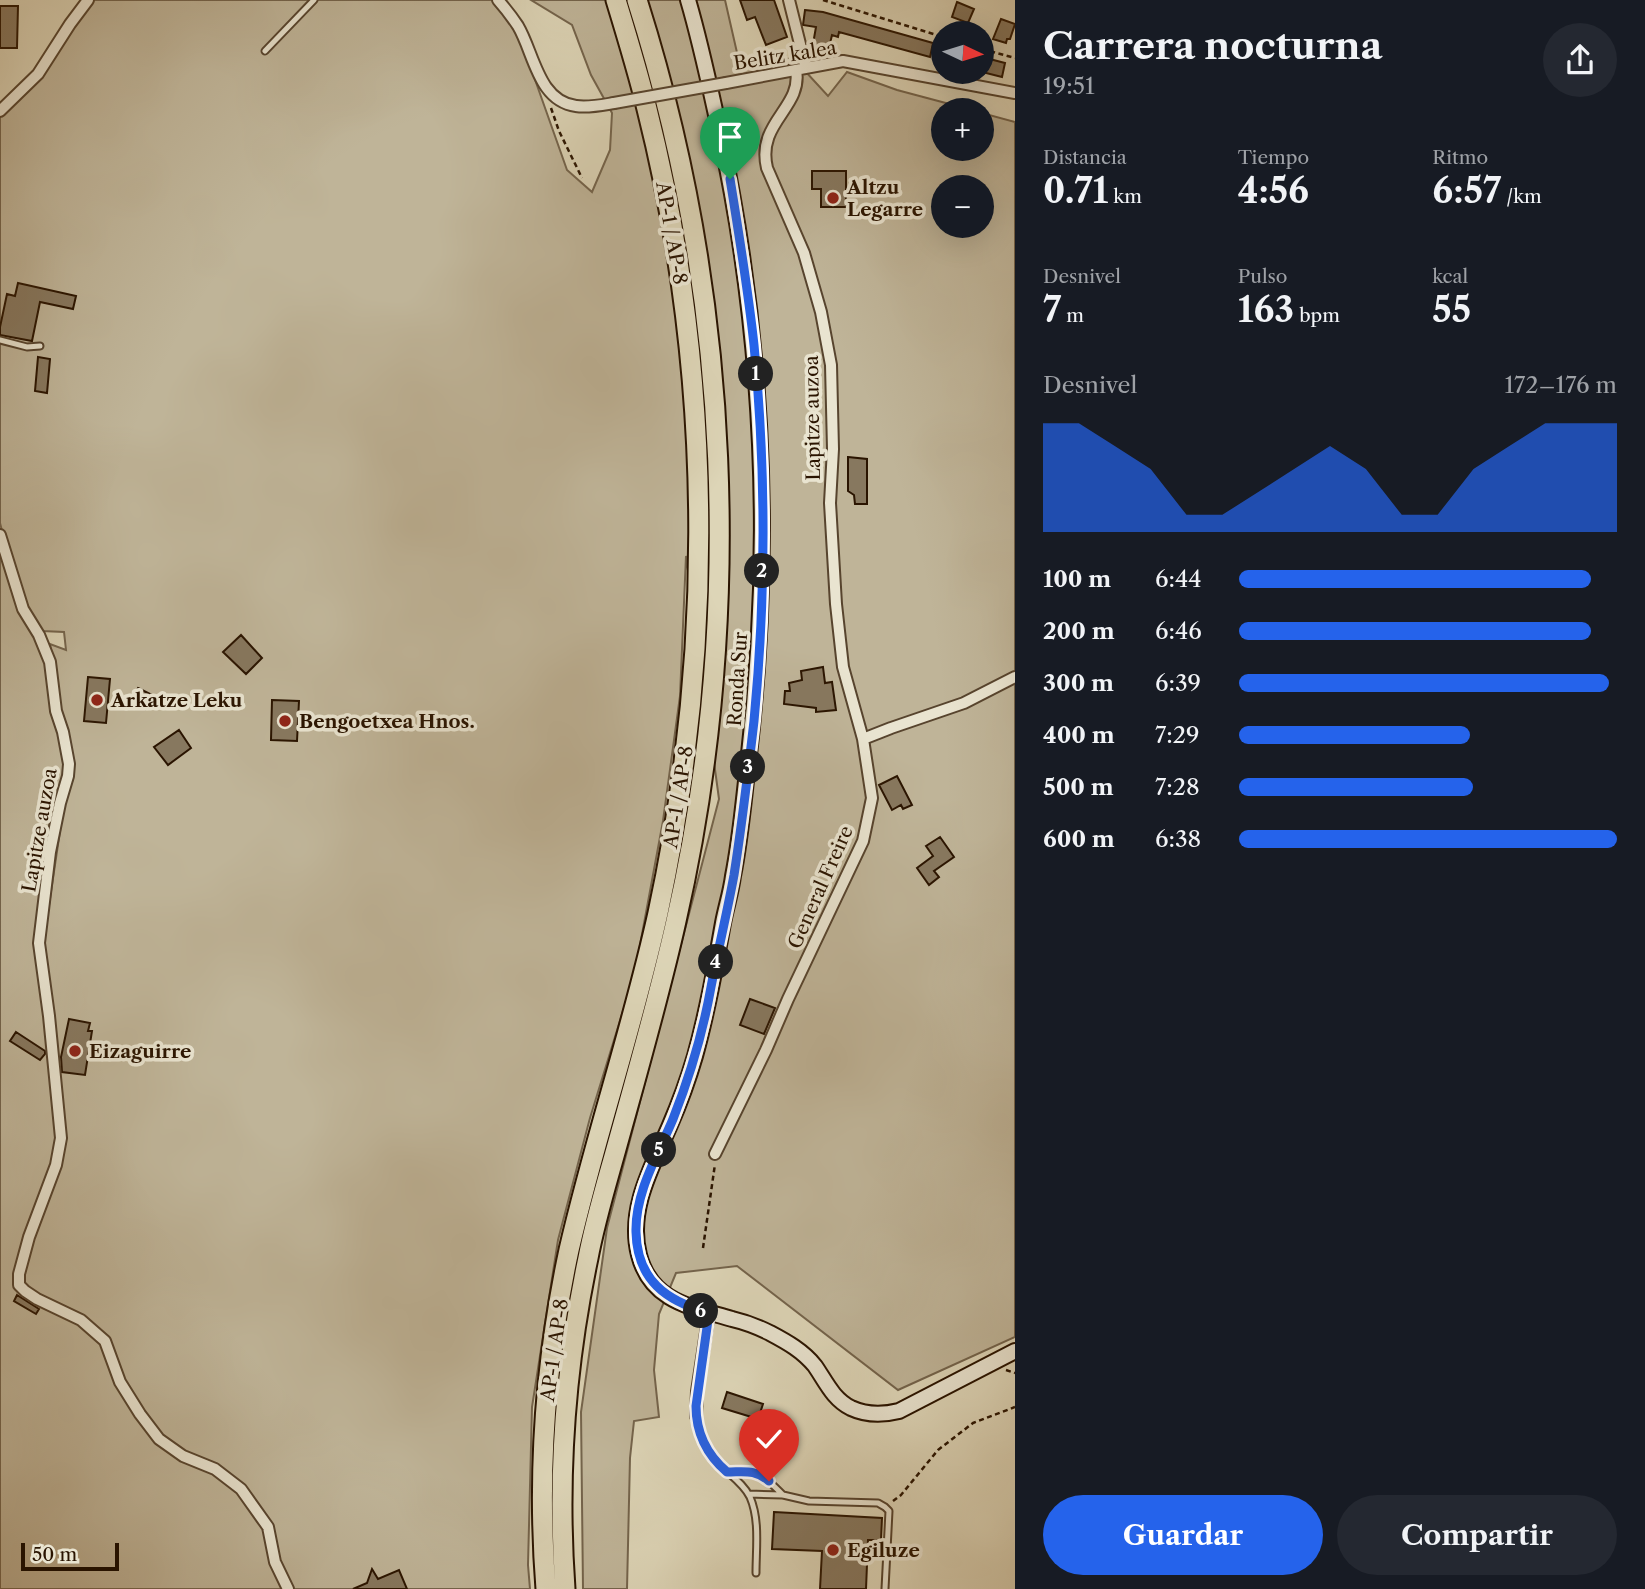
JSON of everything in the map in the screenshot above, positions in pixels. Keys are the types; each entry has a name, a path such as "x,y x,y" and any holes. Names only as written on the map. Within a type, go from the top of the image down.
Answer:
{"highway":[{"name":"AP-1 / AP-8","path":"546,1589 542,1469 553,1337 575,1228 644,970 669,858 691,699 698,596 698,458 682,288 661,169 615,0"},
{"name":"AP-1 / AP-8","path":"565,1589 562,1469 573,1339 588,1254 664,974 686,872 706,747 717,631 718,457 702,285 668,108 637,0"}],"main road":[{"name":"Ronda Sur","path":"688,0 730,179 746,278 760,443 762,597 754,720 733,878 703,1028 683,1091 641,1194 636,1229 638,1252 654,1284 673,1300 750,1325 788,1343 808,1359 835,1396 851,1407 870,1413 889,1413 907,1408 1013,1353"}],"street":[{"path":"0,111 38,74 88,0"},
{"path":"498,0 518,25 550,92"},
{"path":"789,0 801,69"},
{"name":"Belitz kalea","path":"550,92 564,103 583,107 843,61 1015,93"},
{"name":"Lapitze auzoa","path":"801,69 795,89 768,135 765,157 767,168 804,253 821,312 831,365 833,449 830,503 836,604 844,667 863,739"},
{"name":"Lapitze auzoa","path":"0,535 23,609 40,635 50,662 56,711 69,764 50,852 39,943 61,1138 56,1165 29,1237 19,1274 19,1285 37,1299 81,1320 105,1341 120,1382 139,1414 159,1438 183,1455 215,1469 241,1489 268,1527 275,1562 288,1589"},
{"path":"863,739 964,703 1015,677"},
{"name":"General Freire","path":"715,1154 863,841 872,798 863,739"},
{"path":"696,1416 697,1391 709,1313"}],"lane":[{"path":"265,51 314,0"},
{"path":"0,340 27,347 40,346"},
{"path":"696,1416 709,1453 749,1494 756,1517 756,1573"},
{"path":"727,1472 761,1474 783,1495"},
{"path":"749,1494 783,1495 809,1501 878,1503 885,1507 889,1511 886,1589"}],"path":[{"path":"823,0 931,33"},
{"path":"994,52 1015,58"},
{"path":"550,92 548,102 582,178"},
{"path":"704,1248 716,1169 715,1154"},
{"path":"1003,1369 1015,1373"},
{"path":"885,1507 901,1494 947,1443 974,1423 1015,1407"}],"shaded area":[{"path":"89,0 497,0 518,25 567,170 592,192 610,150 612,113 591,75 572,25 531,0 725,0 738,57 794,59 828,96 847,72 931,99 931,161 994,161 994,116 1015,122 1015,1337 898,1390 737,1266 676,1273 659,1314 654,1370 659,1417 634,1421 630,1458 627,1589 583,1589 581,1412 607,1228 719,799 686,556 680,696 663,821 635,972 590,1118 558,1240 532,1407 528,1565 530,1589 0,1589 0,538 22,594 0,523 0,111 38,74","holes":["27,610 42,631 64,632 66,650 50,644 59,710 72,763 73,779 64,804 48,912 39,911 49,826 65,772 43,651"]}],"building":[{"path":"740,0 774,0 787,37 766,45 755,17 747,20"},
{"path":"957,2 974,9 969,21 952,17"},
{"path":"0,6 18,6 17,48 0,48"},
{"path":"805,10 823,12 931,42 930,57 839,32 838,37 832,35 829,48 813,44 816,27 803,25"},
{"path":"1001,19 1015,24 1006,43 994,39"},
{"path":"994,60 1005,63 1002,77 994,75"},
{"name":"Altzu Legarre","path":"812,171 846,171 846,207 821,207 821,189 812,189"},
{"path":"18,283 76,296 73,309 40,302 32,341 0,335 7,294 15,296"},
{"path":"38,357 50,359 47,393 35,391"},
{"path":"848,457 867,459 867,504 855,504 854,495 848,491"},
{"path":"241,635 262,658 246,674 223,652"},
{"path":"823,667 825,683 832,682 836,710 816,712 816,708 784,704 785,691 790,691 789,683 802,680 801,671"},
{"name":"Arkatze Leku","path":"88,677 110,679 106,723 84,721"},
{"path":"138,688 152,695 145,709 131,703"},
{"name":"Bengoetxea Hnos.","path":"272,700 299,701 297,741 271,740"},
{"path":"179,730 191,748 168,765 154,747"},
{"path":"897,776 912,805 903,809 901,805 892,810 879,785"},
{"path":"940,837 954,857 934,871 939,877 929,885 917,868 933,856 926,846"},
{"path":"750,999 775,1008 764,1034 740,1025"},
{"name":"Eizaguirre","path":"69,1019 90,1023 88,1031 92,1031 85,1075 62,1072 61,1057"},
{"path":"16,1032 45,1051 40,1060 10,1041"},
{"path":"17,1295 39,1309 36,1314 14,1301"},
{"path":"727,1392 763,1404 758,1419 722,1408"},
{"name":"Egiluze","path":"774,1512 882,1518 881,1540 868,1540 866,1589 820,1589 822,1551 772,1549"},
{"path":"372,1569 378,1579 399,1570 407,1589 353,1589 367,1583"}],"place":[{"name":"Altzu Legarre","path":"833,198"},
{"name":"Arkatze Leku","path":"97,700"},
{"name":"Bengoetxea Hnos.","path":"285,721"},
{"name":"Eizaguirre","path":"75,1051"},
{"name":"Egiluze","path":"833,1550"}],"route":[{"path":"730,179 746,278 758,391 763,513 762,597 754,720 733,878 703,1028 683,1091 641,1194 636,1229 638,1252 654,1284 673,1300 709,1313 696,1406 699,1429 709,1453 727,1472 753,1472 761,1474 769,1481"}]}
